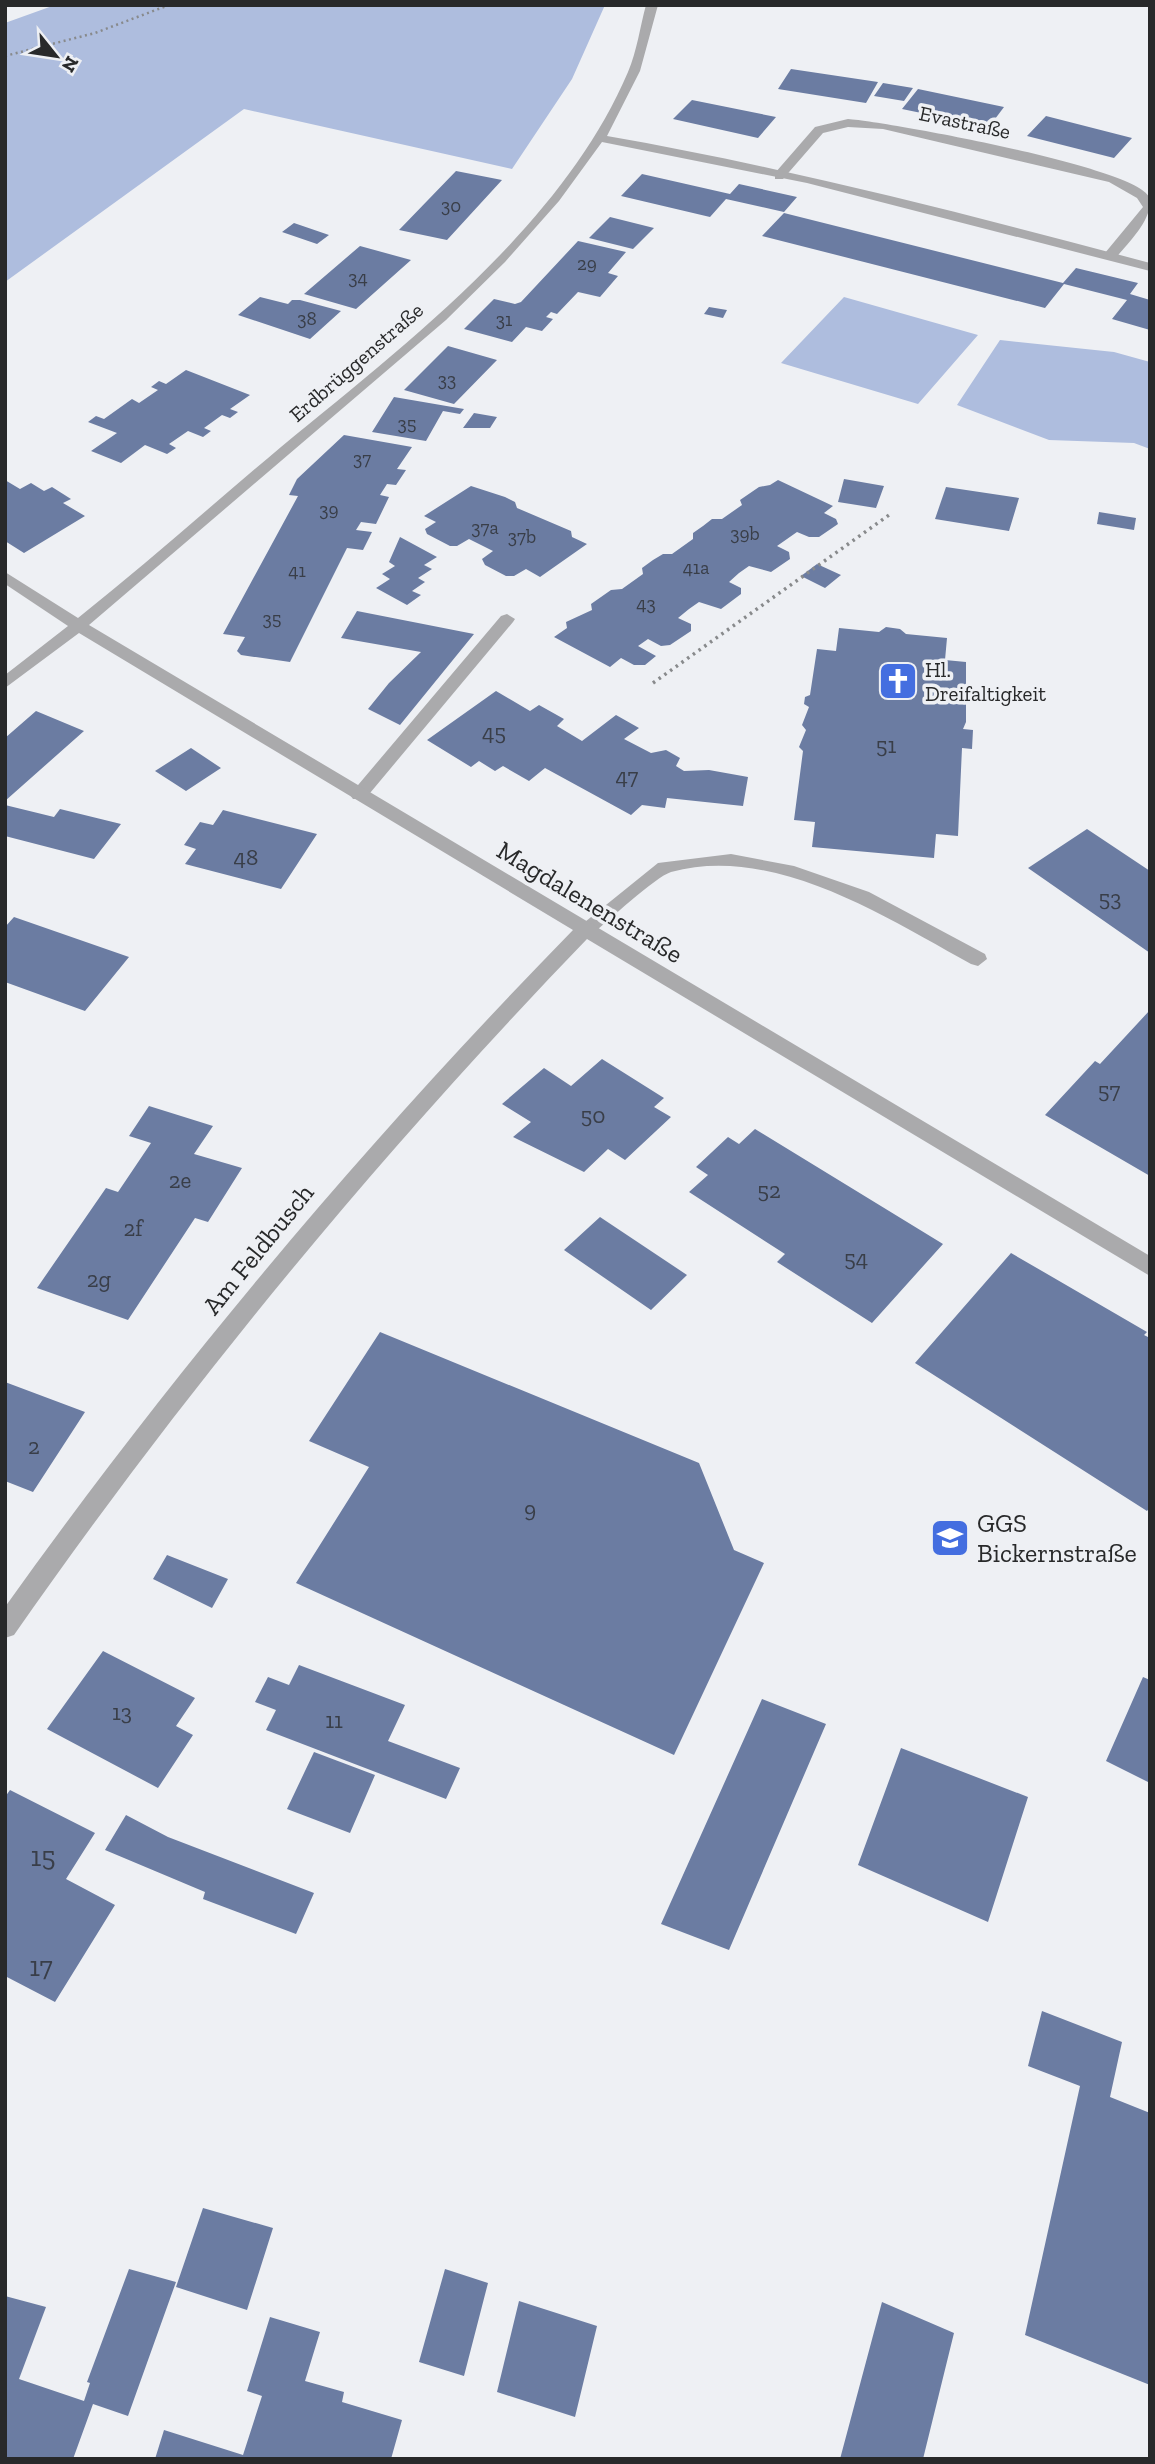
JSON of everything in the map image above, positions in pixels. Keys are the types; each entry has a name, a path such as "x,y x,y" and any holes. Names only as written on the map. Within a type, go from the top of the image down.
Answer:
{"street":[{"name":"Erdbrüggenstraße","path":"5,683 80,626 414,341 523,235 566,186 600,138 630,78 652,5"},
{"name":"Evastraße","path":"779,176 819,130 848,123 883,125 1026,156 1113,179 1141,195 1150,207 1110,256"},
{"path":"600,138 666,149 972,220 1150,267"},
{"name":"Magdalenenstraße","path":"5,577 80,626 1150,1268"},
{"path":"359,794 508,619"},
{"name":"Am Feldbusch","path":"9,1616 85,1511 342,1189 584,930 664,867 731,860 794,872 863,897 978,959"}],"path":[{"path":"5,56 95,33 169,5"},
{"path":"653,684 889,514"}],"shaded area":[{"path":"55,5 605,5 572,79 512,169 244,109 5,282 5,23"},
{"path":"844,297 978,335 918,404 781,363"},
{"path":"1000,340 1114,352 1150,362 1150,449 1134,443 1049,440 957,405"}],"building":[{"path":"791,69 878,82 866,103 778,89"},
{"path":"883,83 913,88 904,101 874,96"},
{"path":"918,89 1004,107 989,127 902,109"},
{"path":"692,100 776,117 758,138 673,119"},
{"path":"1046,116 1132,138 1114,158 1027,136"},
{"path":"456,171 502,180 447,240 399,230"},
{"path":"642,174 730,194 739,184 797,197 784,212 726,199 710,217 621,196"},
{"path":"784,213 1063,283 1076,268 1138,283 1130,294 1150,300 1150,330 1112,319 1127,300 1064,284 1045,308 762,236"},
{"path":"610,217 654,228 633,249 589,238"},
{"path":"294,223 329,235 317,244 282,232"},
{"path":"578,241 626,252 608,273 618,276 600,297 578,292 557,314 551,312 546,317 553,319 542,331 526,327 512,342 464,329 494,299 515,304 521,302"},
{"path":"360,246 411,260 356,309 304,294"},
{"path":"260,297 288,304 292,300 300,300 341,311 310,339 238,315"},
{"path":"709,307 727,310 723,318 704,314"},
{"path":"448,346 497,360 454,404 404,390"},
{"path":"186,370 250,395 230,409 238,412 230,418 222,415 204,428 211,431 203,437 188,431 169,444 176,448 167,454 145,445 121,463 91,451 117,433 88,422 96,416 104,419 132,399 139,403 158,390 151,387 159,381 166,384"},
{"path":"394,397 464,409 460,414 443,411 426,441 372,432"},
{"path":"474,413 497,417 490,428 463,428"},
{"path":"344,435 412,447 397,469 406,470 396,485 387,484 380,495 389,497 376,524 361,522 356,530 372,532 363,550 347,548 290,662 241,655 237,651 245,637 223,634 298,496 289,495 297,479"},
{"path":"844,479 884,486 876,508 838,502"},
{"path":"5,480 20,489 31,483 44,491 52,487 71,499 63,503 85,516 24,553 5,541"},
{"path":"778,480 833,506 824,513 836,519 838,524 819,537 809,537 797,532 777,546 789,552 790,559 771,572 749,566 739,573 729,582 741,588 741,594 721,609 699,602 689,609 678,618 691,624 691,631 670,645 661,646 648,639 638,646 656,656 645,665 634,665 621,658 610,667 554,637 567,628 566,622 592,610 591,604 611,590 622,589 643,574 642,568 653,560 663,554 672,554 693,539 693,533 712,519 722,519 742,505 740,500 759,487"},
{"path":"471,486 515,502 517,508 571,531 572,537 587,544 540,577 526,569 514,576 506,576 485,565 482,559 493,551 469,539 457,546 450,546 427,534 425,529 436,522 424,516"},
{"path":"946,487 1019,498 1009,531 935,519"},
{"path":"1099,512 1136,518 1134,530 1097,524"},
{"path":"400,537 437,557 424,565 432,569 418,578 425,582 412,591 421,595 407,605 376,588 390,579 382,574 395,566 389,562"},
{"path":"817,564 841,575 825,588 801,576"},
{"path":"357,611 474,634 400,725 368,709 389,683 421,652 341,638"},
{"path":"886,627 900,629 906,634 947,638 945,660 966,662 966,722 963,729 973,730 972,749 962,748 958,836 936,834 934,858 812,847 815,822 794,820 803,751 799,747 806,730 802,725 809,707 804,704 805,697 810,695 817,649 836,651 839,628 879,632"},
{"path":"496,691 530,711 539,705 564,719 557,726 582,741 616,715 639,728 624,739 651,753 666,750 680,758 676,766 684,771 709,770 748,777 743,806 667,798 665,808 642,805 631,815 545,768 529,781 503,766 495,771 479,761 471,767 427,740"},
{"path":"36,711 84,731 5,801 5,738"},
{"path":"191,748 221,768 186,791 155,771"},
{"path":"5,805 54,817 60,809 121,824 94,859 5,836"},
{"path":"223,810 317,834 281,889 185,864 196,849 184,845 200,822 213,825"},
{"path":"1087,829 1150,871 1150,953 1028,868"},
{"path":"14,917 129,957 85,1011 5,982 5,927"},
{"path":"1150,1010 1150,1176 1045,1115 1095,1061 1100,1064"},
{"path":"602,1059 664,1098 654,1107 671,1117 625,1160 608,1149 584,1172 513,1137 531,1122 502,1104 544,1068 571,1086"},
{"path":"149,1106 213,1126 194,1154 242,1168 208,1222 195,1218 128,1320 37,1288 106,1188 118,1192 151,1143 129,1136"},
{"path":"755,1129 943,1244 872,1323 777,1262 785,1254 689,1192 708,1175 696,1167 728,1137 739,1144"},
{"path":"600,1217 687,1275 651,1310 564,1250"},
{"path":"1011,1253 1147,1332 1144,1335 1150,1338 1150,1507 1147,1511 915,1363"},
{"path":"380,1332 699,1463 734,1550 764,1563 674,1755 296,1583 369,1467 309,1441"},
{"path":"5,1382 85,1412 33,1492 5,1481"},
{"path":"167,1555 228,1579 212,1608 153,1579"},
{"path":"103,1651 195,1698 176,1726 193,1735 158,1788 47,1729"},
{"path":"299,1665 405,1705 388,1741 460,1768 446,1799 266,1730 276,1710 255,1702 268,1677 289,1685"},
{"path":"1143,1677 1150,1680 1150,1783 1106,1761"},
{"path":"762,1699 826,1724 729,1950 661,1924"},
{"path":"901,1748 1028,1797 988,1922 858,1865"},
{"path":"314,1752 375,1775 350,1833 287,1809"},
{"path":"10,1790 95,1833 66,1879 115,1905 55,2002 5,1976 5,1797"},
{"path":"126,1815 168,1837 314,1893 296,1934 203,1899 205,1892 105,1850"},
{"path":"1042,2011 1122,2042 1110,2097 1150,2113 1150,2385 1025,2335 1080,2086 1028,2066"},
{"path":"203,2208 273,2228 247,2310 176,2287"},
{"path":"129,2269 176,2282 128,2416 93,2404 73,2459 5,2459 5,2296 46,2307 19,2379 84,2401 90,2383 87,2382"},
{"path":"445,2269 488,2283 464,2376 419,2362"},
{"path":"519,2301 597,2326 575,2417 497,2392"},
{"path":"882,2302 954,2333 923,2459 840,2459"},
{"path":"270,2317 320,2332 305,2381 344,2392 342,2402 402,2420 391,2459 155,2459 164,2430 243,2455 262,2396 247,2391"}],"place":[{"name":"Hl. Dreifaltigkeit","path":"898,681"},
{"name":"GGS Bickernstraße","path":"950,1538"}]}
